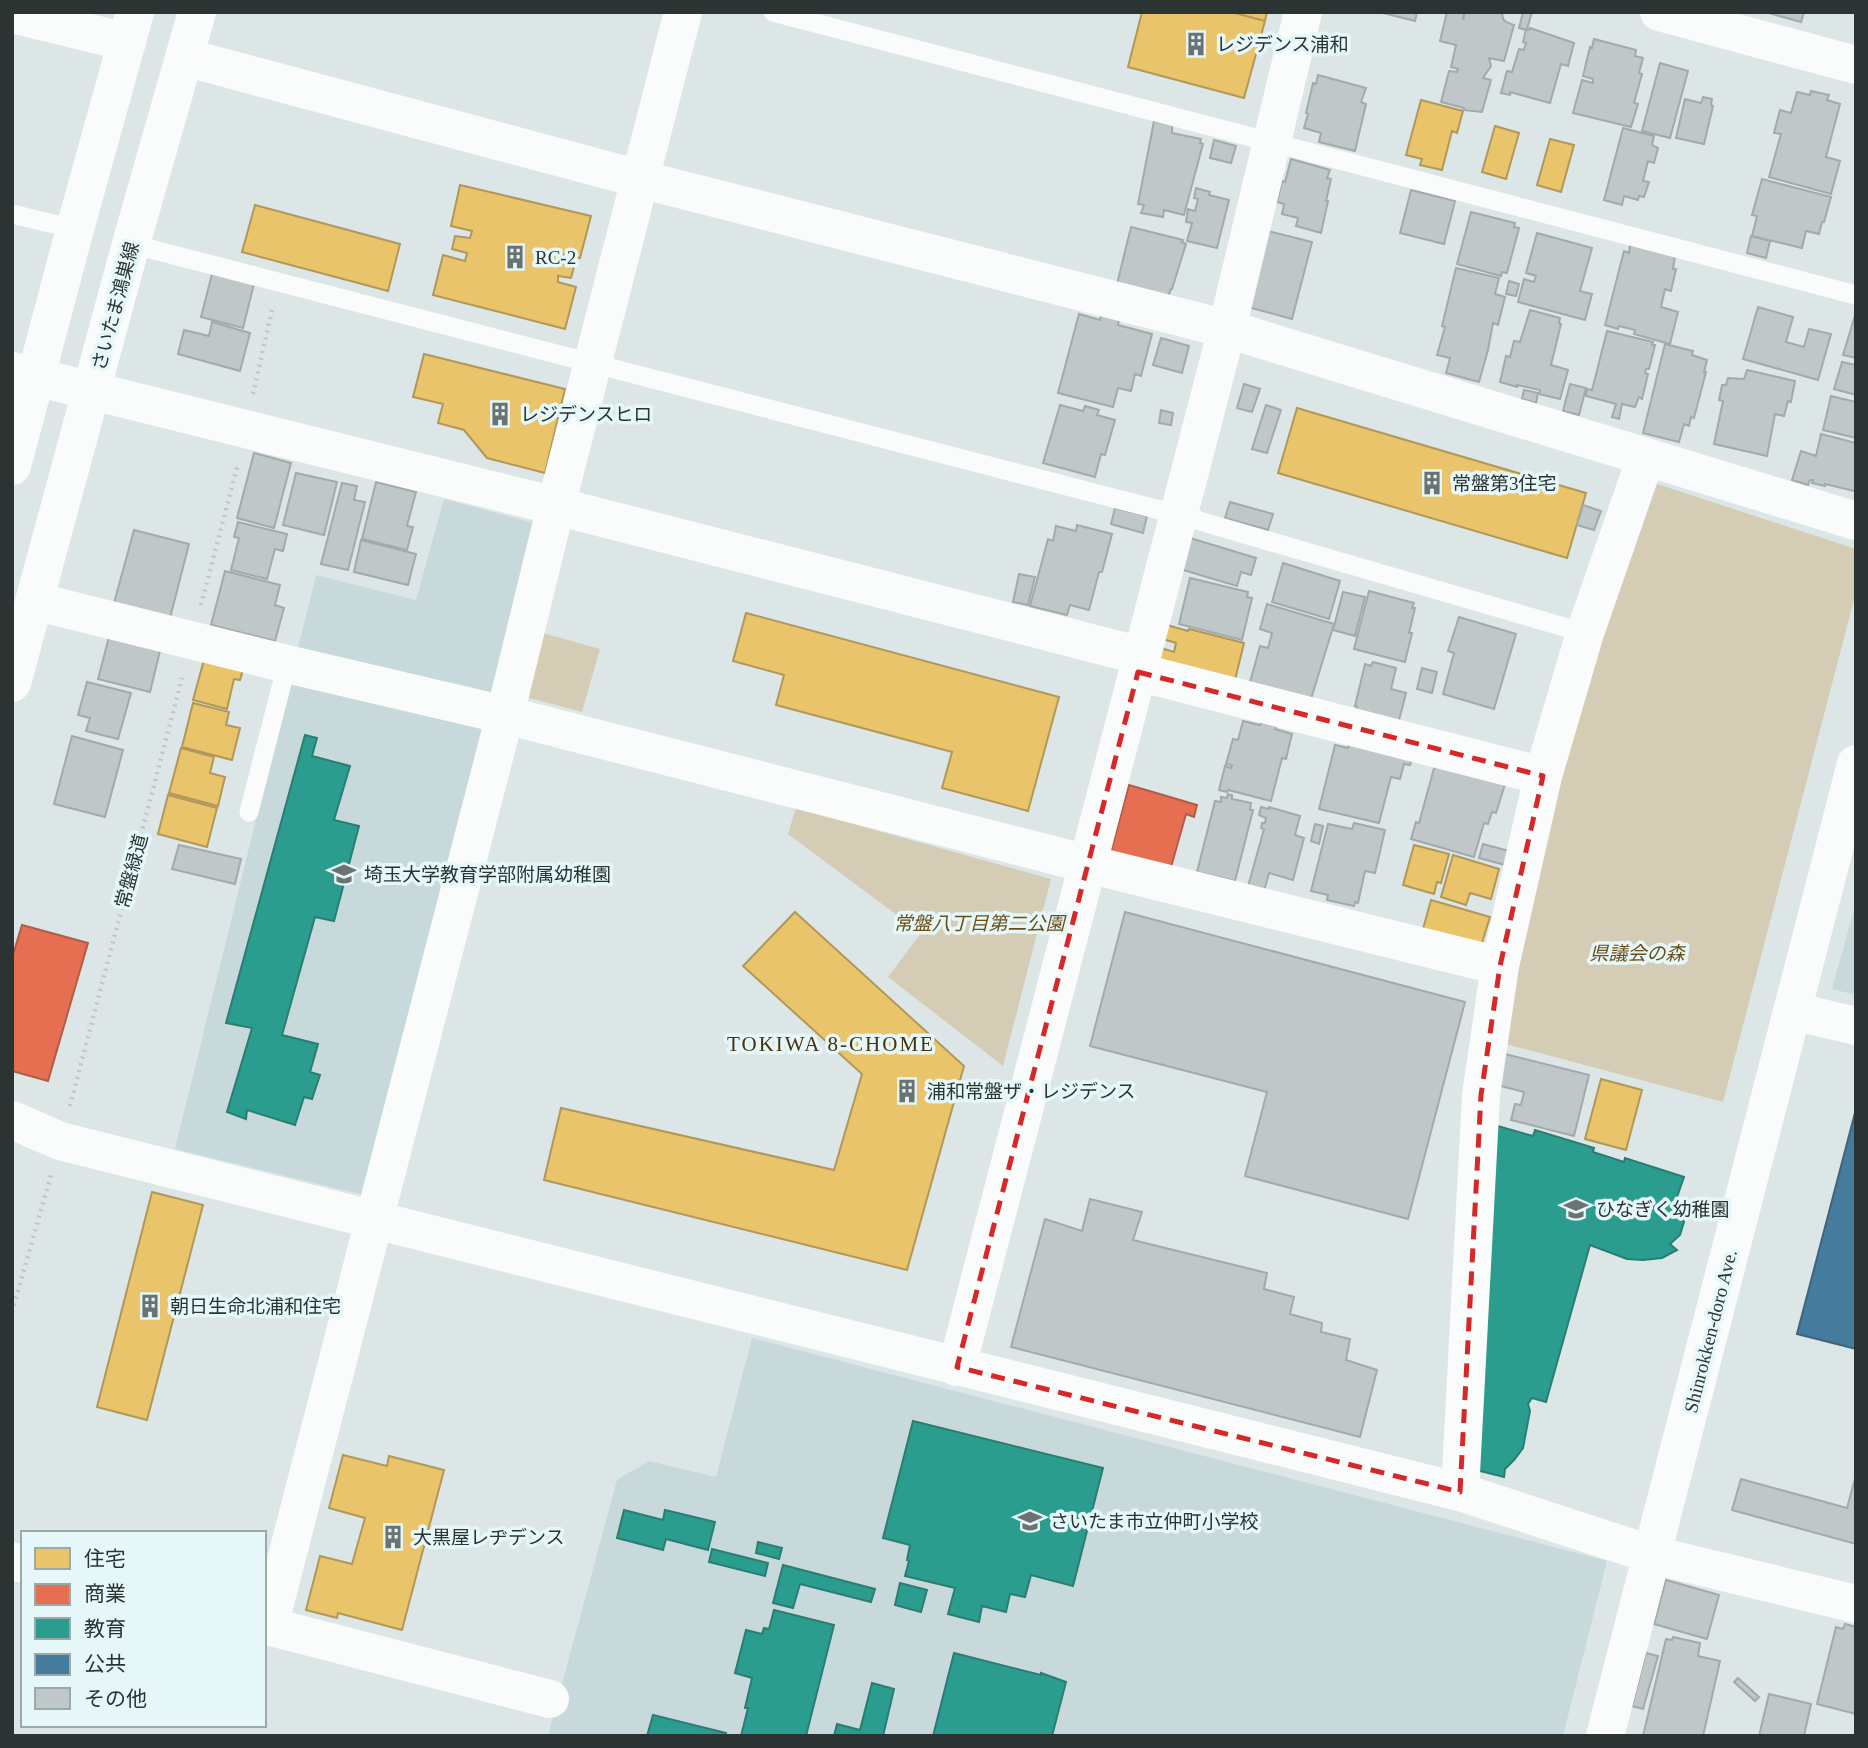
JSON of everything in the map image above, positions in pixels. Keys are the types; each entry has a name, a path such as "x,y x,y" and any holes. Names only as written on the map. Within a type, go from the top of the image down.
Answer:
{"street":[{"name":"さいたま鴻巣線","path":"12,683 197,12"},
{"path":"550,1699 267,1625 505,715 683,12"},
{"path":"957,1367 1227,329 1303,12"},
{"path":"1659,12 1856,65"},
{"path":"12,14 131,27 75,229 25,374 12,466"},
{"path":"184,57 640,179 1227,329 1856,521"},
{"path":"25,374 92,391 249,414 556,506 1543,776"},
{"path":"1460,1492 1481,1095 1500,966 1543,776 1585,634 1646,457"},
{"path":"34,601 505,715 1500,966"},
{"name":"Shinrokken-doro Ave.","path":"1605,1736 1856,764"},
{"path":"1792,1011 1856,1026"},
{"path":"12,1120 60,1141 1460,1492 1653,1555 1856,1604"}],"lane":[{"path":"773,12 1856,295"},
{"path":"12,214 75,229"},
{"path":"131,244 1179,515 1585,634"},
{"path":"249,812 287,664"}],"path":[{"name":"常盤緑道","path":"12,1312 192,641 279,282"}],"highlighted area":[{"path":"1138,672 1543,776 1500,966 1481,1095 1460,1492 957,1367"}],"shaded area":[{"name":"埼玉大学教育学部附属幼稚園","path":"444,499 534,523 364,1195 175,1149 316,575 416,600"},
{"path":"1856,902 1856,995 1832,989"},
{"name":"さいたま市立仲町小学校","path":"752,1338 1607,1561 1563,1736 548,1736 617,1480 649,1461 716,1477"}],"green space":[{"name":"県議会の森","path":"1651,482 1856,549 1856,592 1723,1102 1502,1043 1518,927 1598,623"},
{"path":"543,633 600,649 582,712 526,697"},
{"name":"常盤八丁目第二公園","path":"796,808 1051,879 1003,1066 888,977 921,933 788,834"}],"building: 住宅":[{"name":"レジデンス浦和","path":"1142,12 1231,12 1265,21 1244,98 1128,67"},
{"path":"1231,12 1267,12 1265,21"},
{"path":"1421,100 1463,111 1457,133 1452,131 1442,170 1420,165 1422,159 1406,155"},
{"path":"1495,126 1519,133 1506,179 1482,172"},
{"path":"1550,139 1574,145 1561,192 1537,185"},
{"name":"RC-2","path":"460,185 591,216 580,258 564,254 562,263 574,267 571,278 558,276 558,282 576,287 565,329 433,295 443,255 465,261 467,253 452,249 455,236 470,238 472,231 451,226"},
{"path":"255,205 400,244 388,291 242,252"},
{"name":"レジデンスヒロ","path":"424,354 565,389 545,473 487,458 464,430 438,423 443,404 413,397"},
{"name":"常盤第3住宅","path":"1297,408 1586,493 1567,558 1278,473"},
{"path":"746,613 1059,697 1028,811 942,788 952,752 776,705 784,675 733,661"},
{"path":"1167,625 1244,643 1233,688 1156,668 1161,648 1174,652 1176,643 1163,639"},
{"path":"205,656 244,666 240,680 234,679 227,709 193,700"},
{"path":"193,703 229,712 226,725 240,728 232,760 182,747"},
{"path":"181,748 214,757 210,773 225,777 218,806 169,793"},
{"path":"168,795 217,808 207,847 158,834"},
{"path":"1414,845 1449,854 1441,883 1437,882 1434,894 1403,885"},
{"path":"1453,855 1499,869 1491,899 1470,893 1466,905 1441,897"},
{"path":"1431,900 1490,917 1481,946 1423,929"},
{"name":"浦和常盤ザ・レジデンス","path":"795,912 964,1066 907,1270 544,1180 561,1108 834,1170 862,1074 743,966"},
{"path":"1601,1079 1642,1090 1626,1150 1585,1139"},
{"name":"朝日生命北浦和住宅","path":"152,1192 203,1205 147,1420 97,1407"},
{"name":"大黒屋レヂデンス","path":"343,1455 387,1466 389,1456 444,1470 402,1630 338,1613 337,1618 306,1610 320,1556 352,1564 365,1518 329,1508"}],"building: 商業":[{"path":"1129,785 1197,805 1194,817 1186,814 1171,867 1111,851"},
{"path":"22,925 88,943 48,1081 12,1071 12,958"}],"building: 教育":[{"path":"305,735 317,738 312,756 350,766 334,820 359,826 334,921 315,917 282,1035 318,1044 310,1072 320,1075 312,1099 304,1097 295,1125 247,1110 246,1119 227,1112 252,1028 226,1023"},
{"path":"1494,1125 1533,1136 1535,1130 1594,1148 1593,1152 1624,1162 1625,1158 1684,1177 1676,1200 1682,1210 1684,1222 1680,1235 1670,1244 1677,1250 1662,1258 1643,1260 1627,1259 1590,1245 1546,1402 1532,1398 1528,1404 1530,1411 1523,1448 1505,1469 1504,1477 1476,1470"},
{"path":"913,1421 1103,1468 1073,1586 1031,1575 1025,1597 1010,1594 1006,1612 982,1606 979,1622 948,1614 955,1588 905,1576 910,1545 883,1538"},
{"path":"624,1510 663,1520 665,1510 715,1522 708,1550 666,1539 663,1550 617,1538"},
{"path":"758,1542 782,1548 779,1559 756,1553"},
{"path":"712,1549 768,1563 765,1576 709,1562"},
{"path":"783,1565 875,1589 871,1602 800,1584 793,1608 773,1603"},
{"path":"900,1583 927,1590 921,1612 895,1605"},
{"path":"774,1610 834,1625 806,1736 741,1736 752,1678 735,1673 746,1630 762,1634 764,1628 769,1629"},
{"path":"954,1653 1041,1673 1066,1682 1052,1736 933,1736"},
{"path":"872,1683 894,1689 883,1736 834,1736 837,1724 860,1730"},
{"path":"653,1715 726,1733 725,1736 647,1736"}],"building: 公共":[{"path":"1856,1109 1856,1349 1797,1334"}],"building: その他":[{"path":"1379,12 1417,12 1415,21"},
{"path":"1447,12 1464,12 1463,20 1465,12 1502,12 1503,19 1514,25 1504,61 1489,58 1491,66 1483,78 1491,80 1482,112 1463,110 1464,108 1441,102 1449,71 1457,72 1458,69 1451,67 1456,45 1440,41"},
{"path":"1523,12 1532,12 1527,29 1574,43 1568,66 1561,64 1550,103 1510,92 1510,95 1501,93 1507,71 1512,72 1519,49 1524,50 1526,43 1523,42 1526,30 1519,28"},
{"path":"1765,12 1804,12 1801,22"},
{"path":"1594,39 1636,50 1635,56 1643,58 1639,73 1642,74 1634,103 1638,104 1631,127 1573,113 1582,80 1593,83 1593,79 1583,76"},
{"path":"1660,63 1688,71 1670,138 1642,131"},
{"path":"1318,75 1366,88 1361,102 1366,104 1355,151 1319,142 1321,133 1304,128 1313,83 1316,84"},
{"path":"1811,91 1829,95 1827,100 1840,104 1826,157 1840,161 1831,194 1769,177 1781,134 1774,133 1780,110 1791,113 1797,92 1810,95"},
{"path":"1703,97 1712,99 1713,106 1704,144 1676,138 1685,99 1701,103"},
{"path":"1154,121 1172,125 1172,133 1201,139 1200,143 1203,144 1184,215 1164,210 1163,217 1141,213 1144,205 1138,204"},
{"path":"1623,128 1654,136 1652,145 1658,148 1654,163 1648,161 1643,181 1649,182 1644,197 1639,196 1638,200 1624,196 1622,205 1604,200"},
{"path":"1214,140 1236,146 1231,163 1210,158"},
{"path":"1291,159 1330,170 1327,178 1331,179 1328,201 1321,233 1296,226 1298,218 1282,214 1284,204 1277,202"},
{"path":"1762,179 1831,197 1819,234 1806,231 1802,248 1752,236 1757,216 1752,215"},
{"path":"1196,188 1210,192 1209,195 1229,200 1217,248 1187,241 1192,223 1186,222 1188,209 1195,211 1198,199 1194,198"},
{"path":"1411,190 1455,201 1444,244 1400,233"},
{"path":"1471,212 1515,223 1514,227 1519,228 1507,273 1502,272 1501,276 1457,264"},
{"path":"1131,227 1183,240 1186,244 1168,297 1117,284"},
{"path":"1268,231 1312,242 1292,319 1248,307"},
{"path":"1537,233 1592,248 1580,291 1592,294 1585,320 1518,302 1524,279 1534,282 1536,276 1526,273"},
{"path":"1751,236 1770,241 1766,258 1747,253"},
{"path":"1630,245 1675,255 1673,269 1676,269 1671,291 1665,289 1661,307 1678,312 1670,344 1634,334 1635,330 1605,325 1624,251 1629,253"},
{"path":"1456,268 1499,278 1495,294 1505,297 1498,325 1493,323 1479,382 1446,373 1450,358 1437,355"},
{"path":"212,274 254,284 243,328 201,317"},
{"path":"1509,281 1519,284 1516,296 1506,294"},
{"path":"1758,307 1793,317 1786,342 1804,347 1809,329 1831,334 1818,380 1743,359"},
{"path":"1530,310 1560,318 1561,324 1551,365 1568,370 1560,399 1539,394 1540,390 1500,382 1506,356 1510,357 1514,341 1520,342"},
{"path":"1856,312 1856,358 1843,355"},
{"path":"1079,314 1100,320 1101,315 1119,319 1118,325 1152,334 1141,376 1135,374 1131,391 1118,388 1113,407 1058,393"},
{"path":"212,322 250,333 240,371 178,354 184,330 209,336"},
{"path":"1607,331 1653,342 1652,345 1655,345 1649,369 1646,369 1645,373 1648,374 1642,399 1639,397 1635,407 1622,404 1619,419 1612,417 1616,404 1586,396 1587,389 1592,390"},
{"path":"1161,338 1189,346 1182,373 1153,365"},
{"path":"1665,344 1693,351 1692,355 1707,360 1694,418 1691,417 1689,426 1684,424 1679,442 1643,433"},
{"path":"1842,362 1856,365 1856,395 1834,389"},
{"path":"1747,370 1795,381 1791,402 1788,401 1784,416 1775,414 1767,456 1714,444 1723,401 1719,400 1722,385 1726,385 1728,378 1744,379"},
{"path":"1244,384 1260,389 1252,412 1237,408"},
{"path":"1570,384 1586,388 1579,415 1563,411"},
{"path":"1524,390 1538,393 1536,403 1522,399"},
{"path":"1831,396 1856,402 1856,438 1823,430"},
{"path":"1060,405 1083,411 1085,406 1099,410 1097,415 1115,420 1105,455 1101,454 1095,477 1043,463"},
{"path":"1266,405 1281,410 1267,453 1252,449"},
{"path":"1161,410 1173,413 1171,425 1159,423"},
{"path":"1821,434 1856,443 1854,491 1812,483 1813,480 1810,480 1808,485 1792,480 1801,451 1816,456"},
{"path":"254,453 291,463 274,528 237,518"},
{"path":"296,473 337,482 324,535 283,525"},
{"path":"376,482 416,492 407,526 413,527 407,550 362,539"},
{"path":"342,483 357,486 354,500 365,502 348,570 321,564"},
{"path":"1230,502 1273,514 1268,530 1225,518"},
{"path":"1583,505 1601,511 1594,530 1577,525"},
{"path":"1115,508 1147,516 1143,533 1111,524"},
{"path":"238,522 287,534 283,551 275,549 267,579 231,570 239,538 234,537"},
{"path":"1077,525 1112,534 1089,610 1070,605 1067,615 1030,606 1048,539 1053,541 1056,526 1076,531"},
{"path":"134,530 189,544 170,618 114,603"},
{"path":"1190,538 1256,558 1251,575 1241,572 1237,586 1180,569"},
{"path":"361,540 416,554 408,585 354,572"},
{"path":"1283,563 1340,581 1329,619 1272,602"},
{"path":"225,571 280,585 275,605 284,608 275,641 211,625"},
{"path":"1019,574 1035,577 1028,605 1013,602"},
{"path":"1190,578 1248,592 1247,597 1252,598 1242,640 1179,624"},
{"path":"1369,591 1414,603 1409,633 1412,633 1405,662 1354,649"},
{"path":"1343,592 1365,597 1355,636 1333,630"},
{"path":"1267,604 1334,624 1311,699 1250,682 1260,646 1268,648 1272,633 1260,629"},
{"path":"1459,617 1516,634 1494,709 1443,694 1454,653 1448,651"},
{"path":"109,637 160,651 150,692 98,679"},
{"path":"1373,662 1396,668 1391,689 1406,693 1397,728 1355,713 1365,664 1371,666"},
{"path":"1422,668 1437,672 1432,693 1417,689"},
{"path":"87,682 131,693 118,739 86,731 90,718 78,715"},
{"path":"1243,721 1276,726 1275,729 1292,734 1286,759 1282,758 1271,801 1219,790 1225,766 1231,768 1232,765 1226,764 1233,739 1238,740"},
{"path":"72,736 123,750 105,817 54,804"},
{"path":"1350,741 1412,759 1410,765 1404,764 1400,779 1391,777 1379,823 1319,809 1335,745 1348,748"},
{"path":"1436,761 1506,781 1496,813 1492,812 1488,824 1484,823 1474,857 1411,839 1416,822 1419,823"},
{"path":"1228,794 1232,795 1232,799 1251,803 1250,810 1253,810 1235,881 1197,872 1215,801 1221,802 1221,797 1227,798"},
{"path":"1261,807 1300,816 1295,835 1304,838 1293,880 1269,873 1263,895 1247,890 1264,829 1261,828 1262,823 1265,823 1266,818 1259,815"},
{"path":"1354,823 1385,830 1375,873 1365,871 1358,903 1355,902 1354,906 1327,900 1328,895 1311,891 1328,824 1352,829"},
{"path":"1315,824 1323,826 1319,844 1311,841"},
{"path":"1483,844 1509,851 1505,865 1479,858"},
{"path":"179,845 241,859 235,884 172,869"},
{"path":"1125,912 1465,1002 1408,1219 1245,1176 1267,1092 1090,1046"},
{"path":"1505,1054 1589,1075 1574,1136 1511,1120 1515,1104 1521,1105 1524,1092 1497,1085"},
{"path":"1090,1199 1142,1212 1133,1240 1267,1273 1264,1289 1294,1297 1290,1314 1322,1323 1321,1332 1350,1339 1346,1360 1377,1370 1360,1437 1011,1347 1045,1219 1082,1231"},
{"path":"1856,1475 1856,1544 1732,1510 1741,1479 1847,1508"},
{"path":"1666,1580 1719,1595 1707,1639 1654,1624"},
{"path":"1845,1624 1856,1627 1856,1714 1817,1704 1836,1627 1843,1629"},
{"path":"1673,1637 1700,1643 1698,1656 1720,1661 1703,1736 1643,1736 1666,1639 1672,1640"},
{"path":"1646,1653 1658,1656 1643,1709 1632,1706"},
{"path":"1738,1678 1759,1697 1755,1701 1734,1682"},
{"path":"1769,1694 1811,1704 1804,1736 1759,1736"}],"place":[{"name":"レジデンス浦和","path":"1196,44"},
{"name":"RC-2","path":"515,257"},
{"name":"レジデンスヒロ","path":"500,414"},
{"name":"常盤第3住宅","path":"1432,483"},
{"name":"埼玉大学教育学部附属幼稚園","path":"344,874"},
{"name":"浦和常盤ザ・レジデンス","path":"907,1091"},
{"name":"ひなぎく幼稚園","path":"1576,1209"},
{"name":"朝日生命北浦和住宅","path":"150,1306"},
{"name":"さいたま市立仲町小学校","path":"1030,1521"},
{"name":"大黒屋レヂデンス","path":"393,1537"}],"district":[{"name":"TOKIWA 8-CHOME","path":"831,1044"}]}
